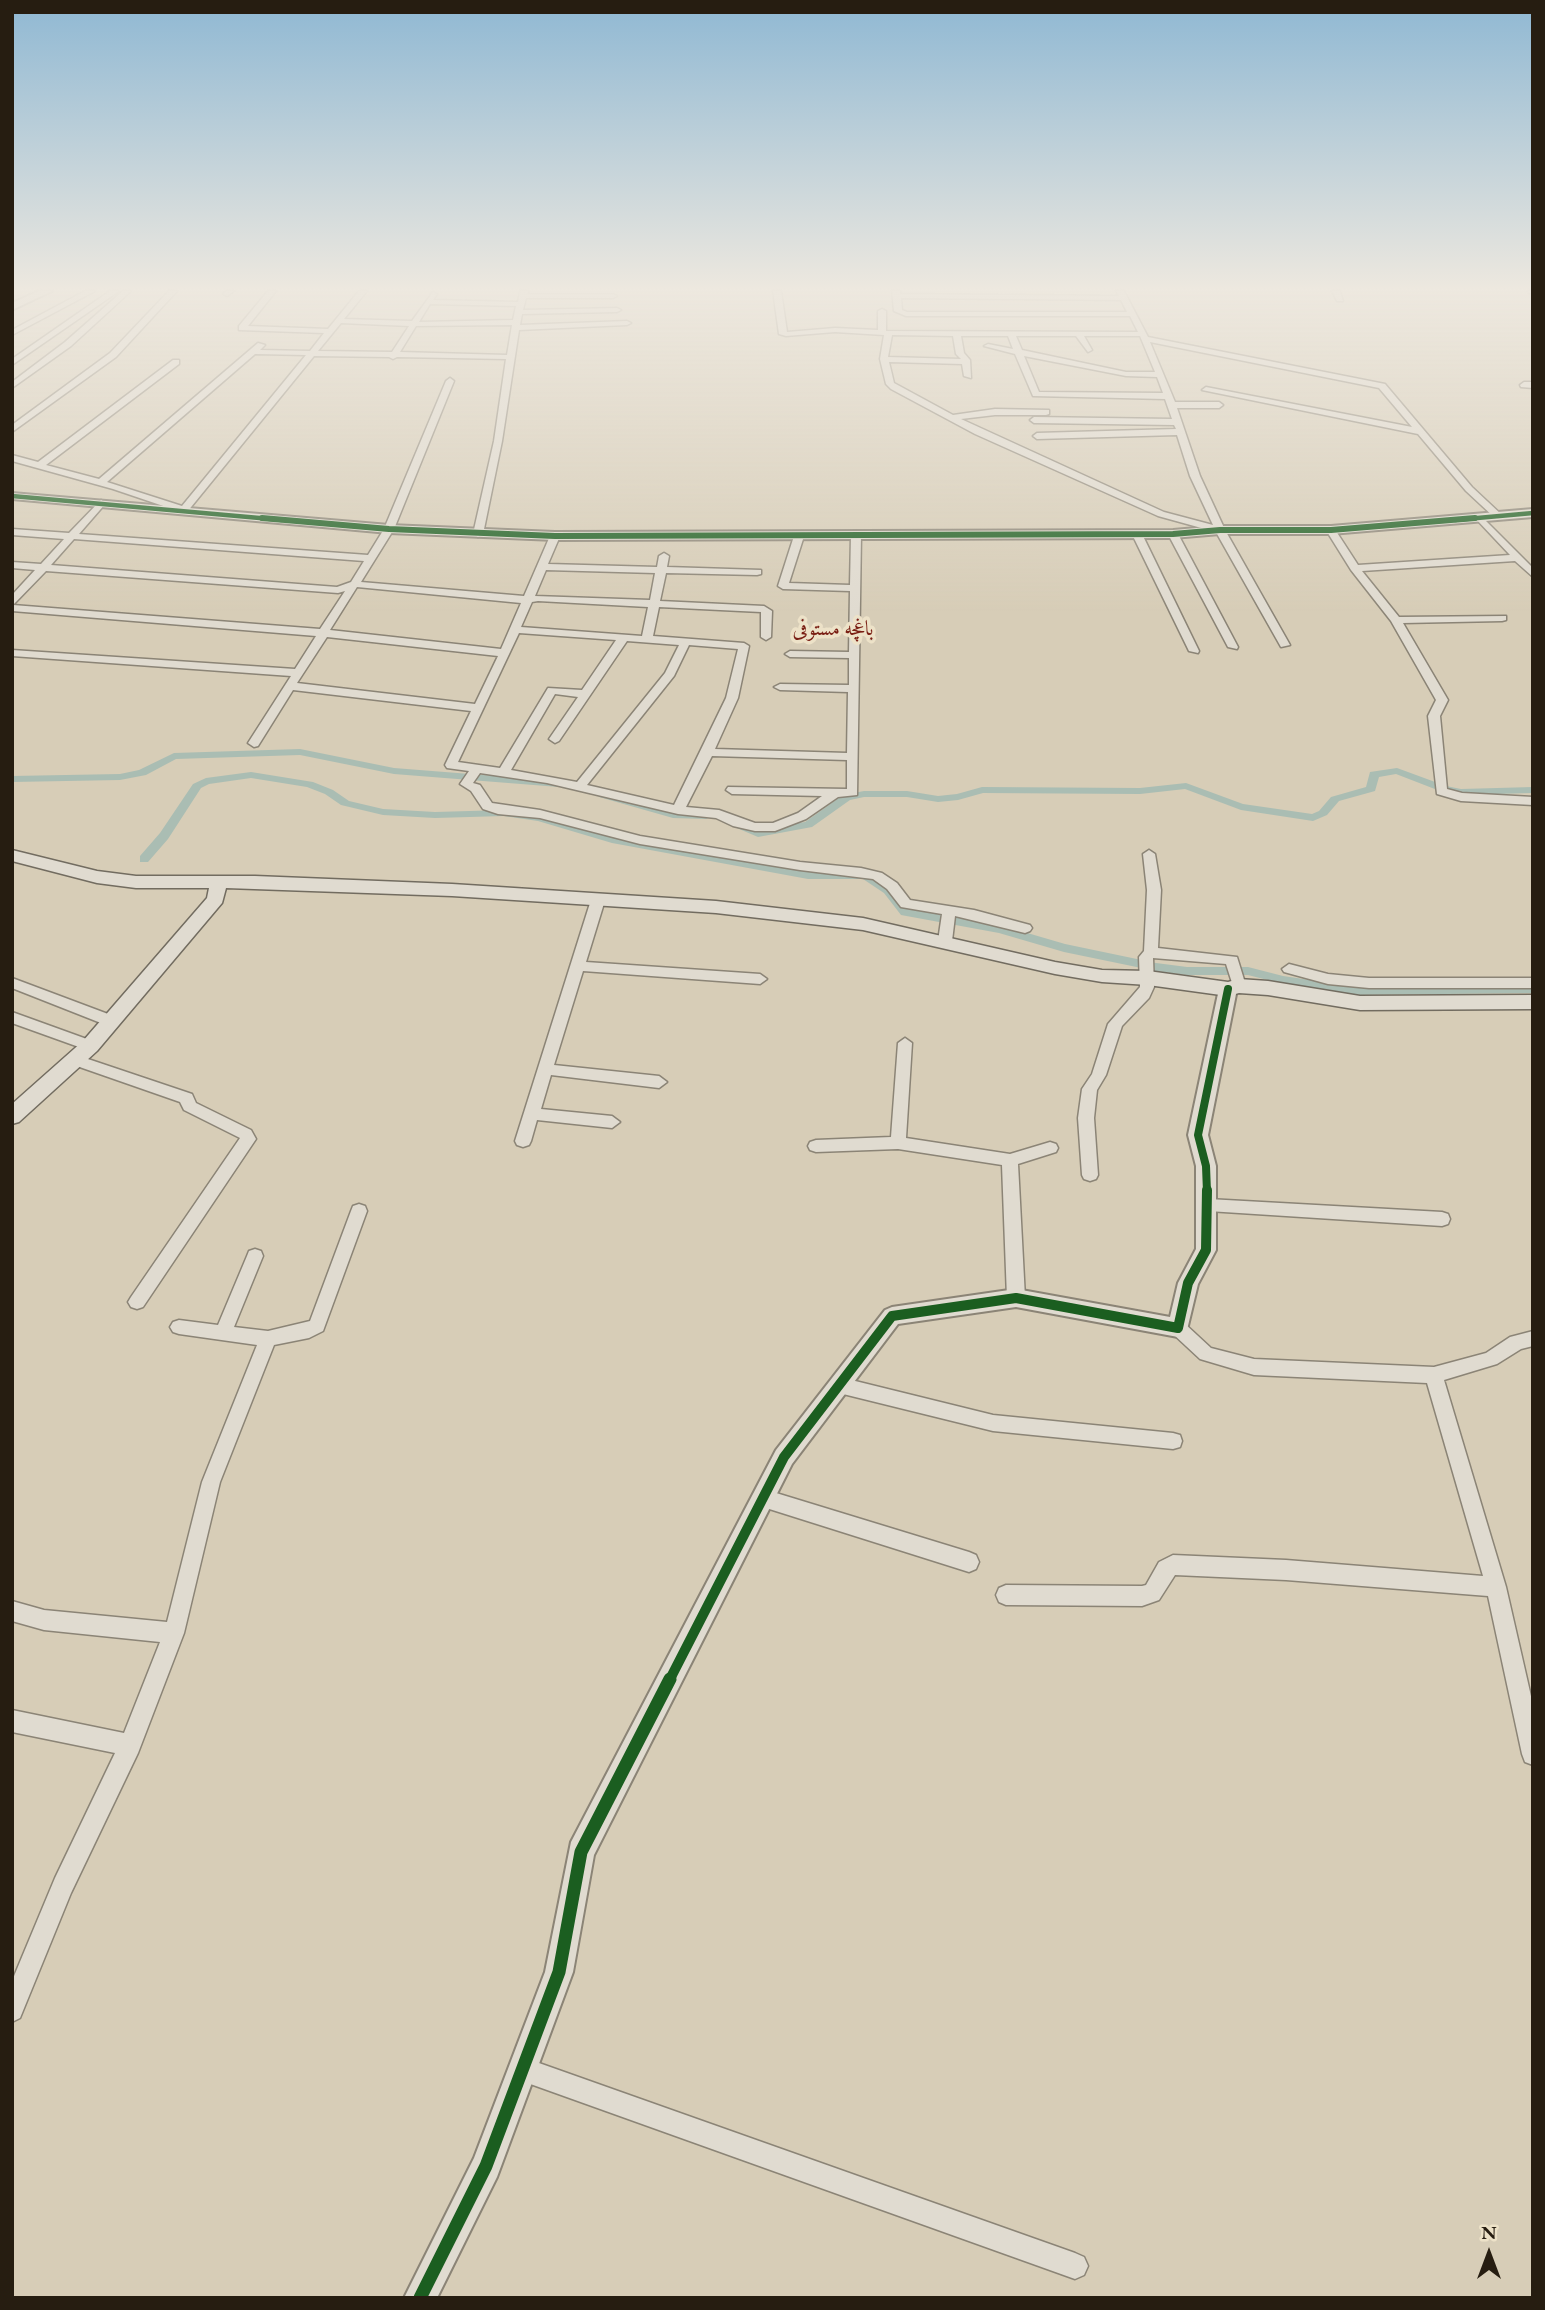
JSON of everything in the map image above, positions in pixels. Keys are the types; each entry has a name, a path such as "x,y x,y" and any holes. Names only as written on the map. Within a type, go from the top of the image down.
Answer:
{"main road":[{"path":"12,855 97,877 136,882 452,890 716,907 946,934 1055,968 1102,976 1148,965 1235,985 1360,1003 1533,1002"},
{"path":"14,1114 90,1045 216,900 218,883"}],"street":[{"path":"12,429 53,399"},
{"path":"40,465 127,399"},
{"path":"100,483 198,399"},
{"path":"184,510 273,399"},
{"path":"254,743 389,529 443,399"},
{"path":"478,534 504,399"},
{"path":"917,399 952,418 1161,514 1220,530"},
{"path":"1128,399 1219,405"},
{"path":"1251,399 1422,432"},
{"path":"1393,399 1469,489 1499,516"},
{"path":"1170,401 1195,476 1220,530 1285,645"},
{"path":"952,418 1005,412 1076,413"},
{"path":"1034,420 1178,422"},
{"path":"1037,436 1181,432"},
{"path":"12,458 184,510"},
{"path":"12,496 389,529 555,536 1174,534 1220,530 1331,530 1533,513"},
{"path":"12,601 101,503"},
{"path":"1480,518 1533,574"},
{"path":"1331,530 1355,568 1396,620 1442,700 1434,716 1441,791 1461,797 1533,800"},
{"path":"12,532 370,558"},
{"path":"1137,534 1194,651"},
{"path":"1174,534 1233,647"},
{"path":"732,790 853,792 856,535"},
{"path":"555,536 505,653 451,765 580,786 678,810 704,811 737,822 775,827 802,816 835,793"},
{"path":"799,536 783,586 855,589"},
{"path":"647,638 664,556"},
{"path":"1355,568 1517,558"},
{"path":"12,565 338,590 354,584 528,600 538,598 767,609 766,637"},
{"path":"542,568 757,572"},
{"path":"12,608 324,633 505,653"},
{"path":"1396,620 1502,618"},
{"path":"515,630 687,641 744,648 732,698 678,810"},
{"path":"555,738 624,637"},
{"path":"580,786 670,674 687,641"},
{"path":"12,653 298,673"},
{"path":"790,654 854,655"},
{"path":"290,686 479,708"},
{"path":"780,687 853,689"},
{"path":"503,773 552,690 585,694"},
{"path":"708,752 852,757"},
{"path":"476,769 466,784 476,788 487,806 498,810 540,814 640,841 800,866 861,872 877,876 892,886 906,904 974,914 1025,928"},
{"path":"1090,1175 1086,1118 1090,1089 1099,1075 1115,1024 1144,994 1154,890 1149,854"},
{"path":"523,1141 598,900"},
{"path":"946,934 948,911"},
{"path":"1148,965 1231,960 1235,985 1198,1135 1206,1166 1206,1250 1188,1283 1178,1328"},
{"path":"578,966 760,979"},
{"path":"1289,969 1328,979 1369,983 1533,983"},
{"path":"12,984 111,1020"},
{"path":"12,1017 90,1045"},
{"path":"898,1143 905,1043"},
{"path":"76,1060 187,1098 189,1106 246,1134 248,1139 137,1302"},
{"path":"545,1069 659,1082"},
{"path":"531,1114 612,1122"},
{"path":"816,1146 898,1143 1010,1160 1050,1148"},
{"path":"1010,1160 1016,1298"},
{"path":"1208,1205 1441,1219"},
{"path":"179,1327 268,1339 309,1331 317,1326 359,1211"},
{"path":"223,1333 256,1256"},
{"path":"420,2298 486,2166 559,1972 581,1852 784,1457 892,1316 1016,1298 1178,1328 1206,1354 1254,1367 1434,1375 1491,1359 1516,1342 1533,1338"},
{"path":"12,2010 63,1886 130,1745 174,1633 211,1482 268,1339"},
{"path":"1434,1375 1496,1587 1533,1754"},
{"path":"839,1385 993,1423 1172,1441"},
{"path":"763,1498 970,1562"},
{"path":"1006,1595 1142,1596 1152,1593 1166,1569 1173,1565 1286,1570 1496,1587"},
{"path":"12,1611 44,1620 174,1633"},
{"path":"12,1721 130,1745"},
{"path":"522,2069 1075,2266"}],"waterway":[{"path":"12,779 120,777 142,773 174,756 300,752 394,771 559,784"},
{"path":"731,823 758,833 808,825 847,797 864,794 907,794 938,799 982,790 1140,791 1186,786 1241,807 1313,818 1323,813 1335,799 1371,789 1374,774 1397,771 1444,789 1461,792 1533,790"},
{"path":"144,859 164,836 197,786 206,781 251,775 309,784 329,792 345,803 383,812 435,815 504,813 539,818 612,839 808,875 864,875 888,890 905,912 1000,929 1064,948 1156,967 1187,971 1248,971 1283,980 1359,991 1533,989"},
{"path":"603,795 673,815 706,816"}],"cycle path":[{"path":"12,496 389,529 555,536 1173,534 1220,530 1331,530 1533,513"},
{"path":"420,2298 486,2166 559,1972 581,1852 784,1457 892,1316 1016,1298 1178,1328 1188,1283 1206,1250 1206,1166 1198,1135 1228,989"}],"district":[{"name":"باغچه مستوفی","path":"833,629"}]}
